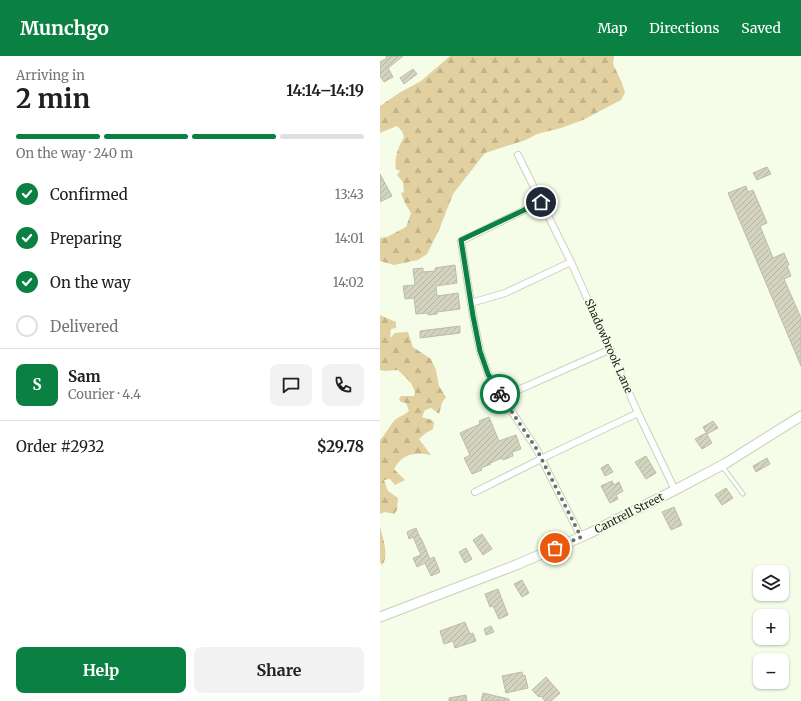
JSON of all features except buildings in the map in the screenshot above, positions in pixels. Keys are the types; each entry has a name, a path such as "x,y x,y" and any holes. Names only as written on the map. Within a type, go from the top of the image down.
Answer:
{"street":[{"name":"Shadowbrook Lane","path":"518,155 571,262 611,349 638,413 675,490"},
{"path":"541,202 461,240 480,351 488,374 542,458 581,537"},
{"path":"471,303 505,293 571,262"},
{"path":"502,397 611,349"},
{"path":"475,492 542,458 638,413"},
{"name":"Cantrell Street","path":"380,617 516,565 581,537 721,465 801,416"}],"lane":[{"path":"721,465 730,474 743,494"}],"green space":[{"path":"450,56 614,56 613,64 625,93 621,100 583,120 561,128 537,134 526,140 485,153 453,194 439,230 427,254 418,260 394,265 380,261 380,238 387,237 406,227 411,213 401,193 404,192 403,182 397,175 400,171 396,169 397,153 404,137 402,131 397,126 380,133 380,106 399,93 421,81"},
{"path":"380,315 396,322 396,328 391,329 390,338 395,333 408,332 413,347 431,359 436,370 439,386 446,397 442,403 439,414 431,408 425,410 422,417 432,420 434,423 433,429 419,439 431,455 414,454 405,457 394,469 405,480 395,485 390,479 384,480 388,491 398,498 397,510 394,514 385,512 380,514 380,440 394,421 409,411 406,403 401,402 399,399 401,396 414,396 415,392 411,383 398,370 380,370"},
{"path":"380,526 385,551 382,565 380,562"}],"way so far":[{"path":"500,394 542,458 581,537 555,548"}],"route":[{"path":"500,394 488,374 480,351 461,240 541,202"}]}
